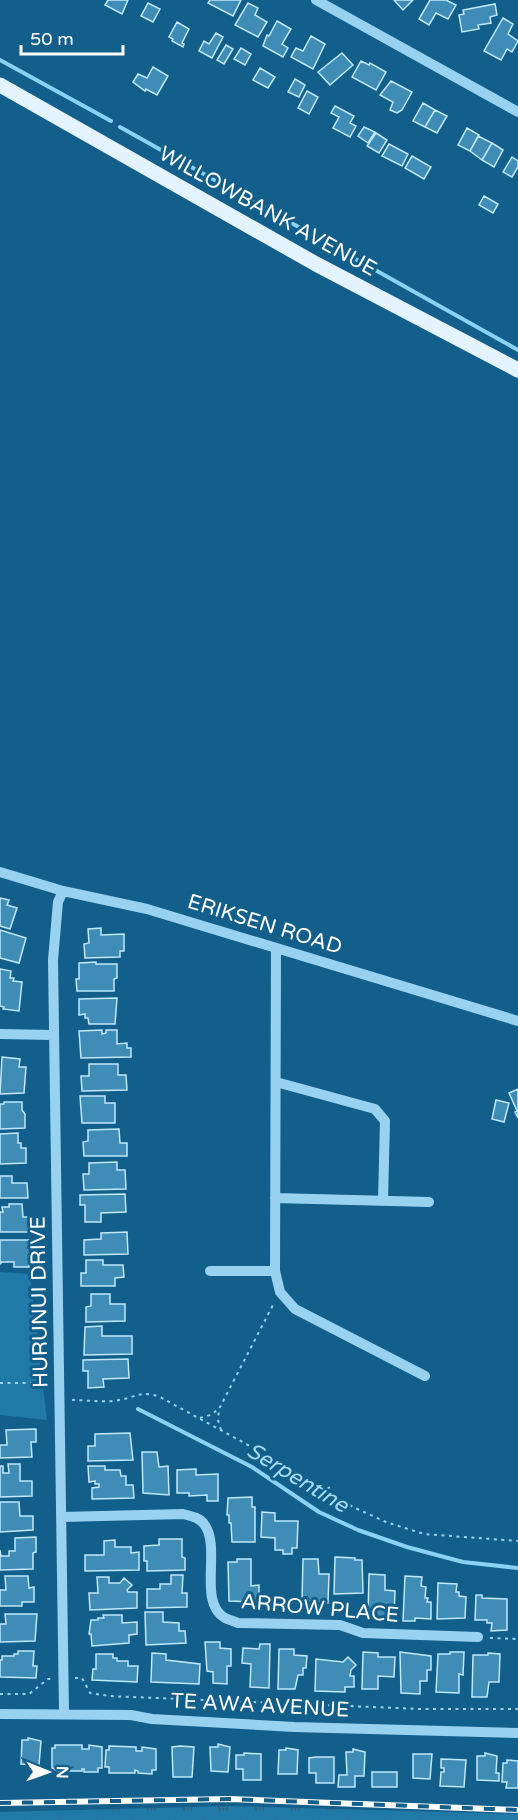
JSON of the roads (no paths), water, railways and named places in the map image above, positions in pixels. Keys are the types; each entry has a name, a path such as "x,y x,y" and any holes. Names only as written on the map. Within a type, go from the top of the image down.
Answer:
{"main road":[{"name":"WILLOWBANK AVENUE","path":"0,85 316,264 518,370"}],"street":[{"path":"316,0 518,112"},
{"name":"ERIKSEN ROAD","path":"0,872 63,891 147,909 518,1021"},
{"name":"HURUNUI DRIVE","path":"63,891 58,902 54,934 53,1035 64,1713"},
{"path":"276,948 275,1271 280,1292 295,1309 424,1376"},
{"path":"0,1034 53,1035"},
{"path":"276,1082 375,1108 385,1121 383,1200"},
{"path":"275,1198 429,1202"},
{"path":"210,1271 275,1271"},
{"name":"ARROW PLACE","path":"62,1517 183,1514 196,1517 204,1524 211,1545 211,1593 215,1606 223,1617 238,1623 340,1625 363,1633 478,1637"},
{"name":"TE AWA AVENUE","path":"0,1714 131,1715 152,1719 294,1727 518,1733"}],"waterway":[{"path":"0,60 111,121"},
{"path":"120,127 518,350"},
{"name":"Serpentine","path":"138,1409 252,1467 319,1512 358,1530 407,1547 463,1562 518,1568"}],"railway":[{"path":"0,1803 230,1799 518,1810"}]}
